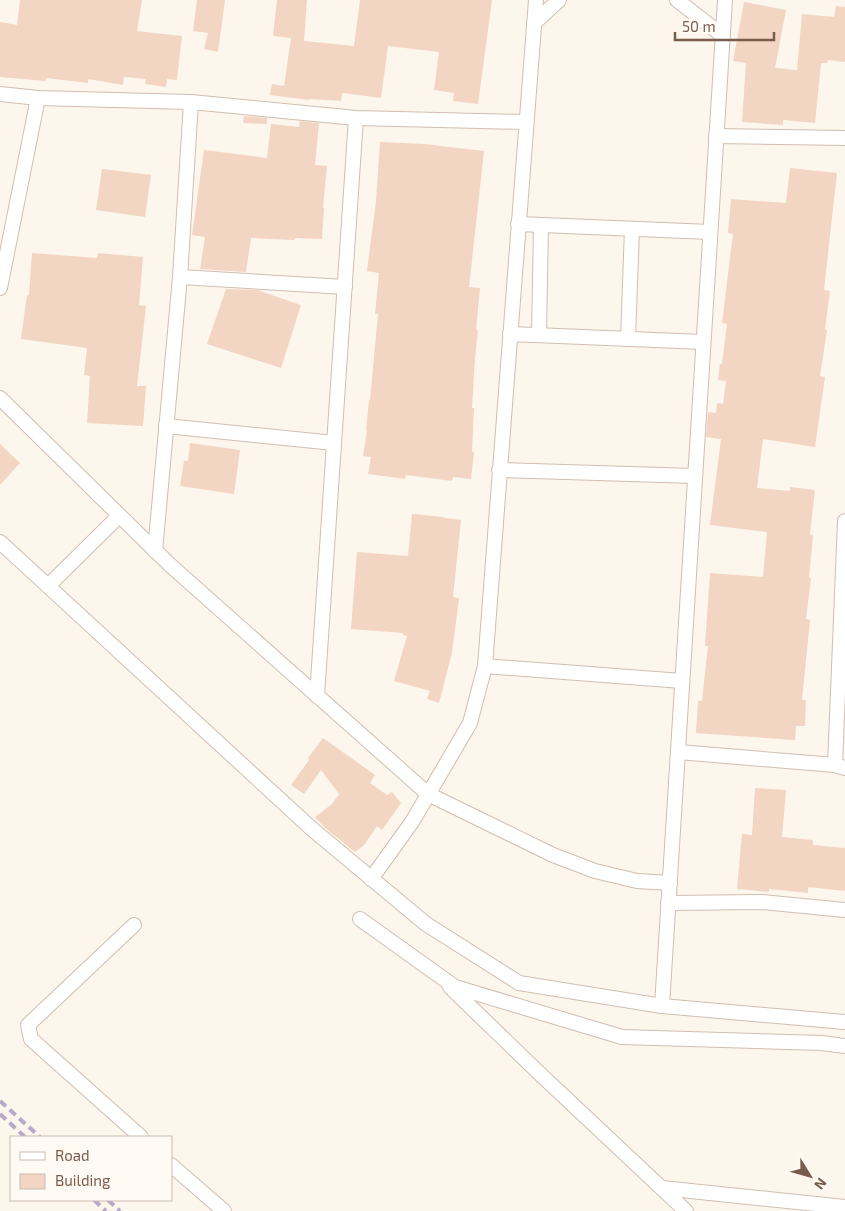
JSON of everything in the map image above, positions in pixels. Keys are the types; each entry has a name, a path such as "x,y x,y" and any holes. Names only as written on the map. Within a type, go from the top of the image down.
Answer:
{"street":[{"path":"371,878 412,822 470,723 485,666 536,0"},
{"path":"534,23 559,0"},
{"path":"677,0 723,36"},
{"path":"662,1006 725,0"},
{"path":"0,94 38,98 191,102 356,118 526,122"},
{"path":"0,288 38,98"},
{"path":"155,551 180,277 191,102"},
{"path":"317,696 356,118"},
{"path":"716,136 845,138"},
{"path":"518,224 710,232"},
{"path":"539,335 541,225"},
{"path":"628,339 632,229"},
{"path":"180,277 345,287"},
{"path":"510,334 703,342"},
{"path":"0,398 170,565 428,794 553,855 587,868 637,881 670,883"},
{"path":"166,426 334,443"},
{"path":"500,470 695,476"},
{"path":"48,586 119,516"},
{"path":"678,752 840,766 845,521"},
{"path":"0,542 312,830 426,924 519,983 662,1006 845,1022"},
{"path":"485,666 682,681"},
{"path":"668,903 762,902 845,910"},
{"path":"360,920 454,987 622,1037 822,1043 845,1046"},
{"path":"134,925 28,1025 31,1039 140,1136"},
{"path":"437,974 686,1211"},
{"path":"172,1165 224,1211"},
{"path":"662,1188 845,1206"}],"building":[{"path":"20,0 142,0 137,31 182,36 177,80 167,79 166,87 145,84 146,79 124,77 123,85 88,79 88,83 46,78 46,81 0,77 0,22 17,25"},
{"path":"197,0 225,0 218,52 204,49 208,33 193,31"},
{"path":"277,0 307,0 304,41 354,46 360,0 492,0 478,104 453,101 454,93 434,90 439,52 388,46 381,98 342,93 341,101 309,100 270,95 272,84 284,86 291,38 273,36"},
{"path":"744,2 786,10 775,68 797,70 802,14 834,17 836,6 845,7 845,62 828,60 827,63 821,63 815,123 783,120 783,125 742,122 746,63 733,61"},
{"path":"244,116 267,118 267,124 243,123"},
{"path":"300,121 319,123 315,165 327,166 322,239 251,238 246,272 200,269 205,237 192,235 204,150 267,158 271,124 299,127"},
{"path":"380,142 424,144 484,151 469,287 480,288 472,408 474,408 472,452 474,452 471,479 453,477 452,481 406,475 405,479 368,474 371,457 363,456 378,314 375,314 379,273 367,271 376,201"},
{"path":"790,168 837,173 824,290 830,291 825,329 827,330 820,376 825,377 815,447 763,439 757,488 790,491 790,487 815,490 810,534 813,535 809,578 811,578 806,619 810,620 802,700 806,700 805,726 796,726 795,740 696,733 698,701 702,701 708,646 705,646 710,573 763,577 767,532 710,525 721,439 706,437 708,412 716,413 717,403 723,404 726,381 718,380 727,324 722,323 733,234 728,233 731,199 786,203"},
{"path":"102,169 151,175 145,217 96,210"},
{"path":"32,253 97,258 98,253 143,257 139,305 146,306 137,386 146,386 143,426 87,423 90,376 84,375 87,348 21,339 27,295 29,295"},
{"path":"226,289 257,290 301,305 281,368 207,344"},
{"path":"190,443 240,450 234,494 180,486 184,461 188,461"},
{"path":"0,444 20,463 0,485"},
{"path":"412,514 461,520 453,597 459,598 452,653 439,703 427,699 430,691 394,681 407,636 403,635 403,633 351,629 357,552 408,556"},
{"path":"323,738 375,775 370,783 387,795 392,792 401,803 382,830 377,826 364,845 355,852 324,827 315,817 332,804 339,794 321,770 304,794 291,785"},
{"path":"755,788 786,790 782,837 813,840 813,845 845,848 845,891 808,887 808,893 769,889 769,892 737,889 742,834 752,835"}],"railway":[{"path":"0,1101 39,1136"},
{"path":"0,1114 24,1136"},
{"path":"95,1201 106,1211"},
{"path":"109,1201 120,1211"}]}
